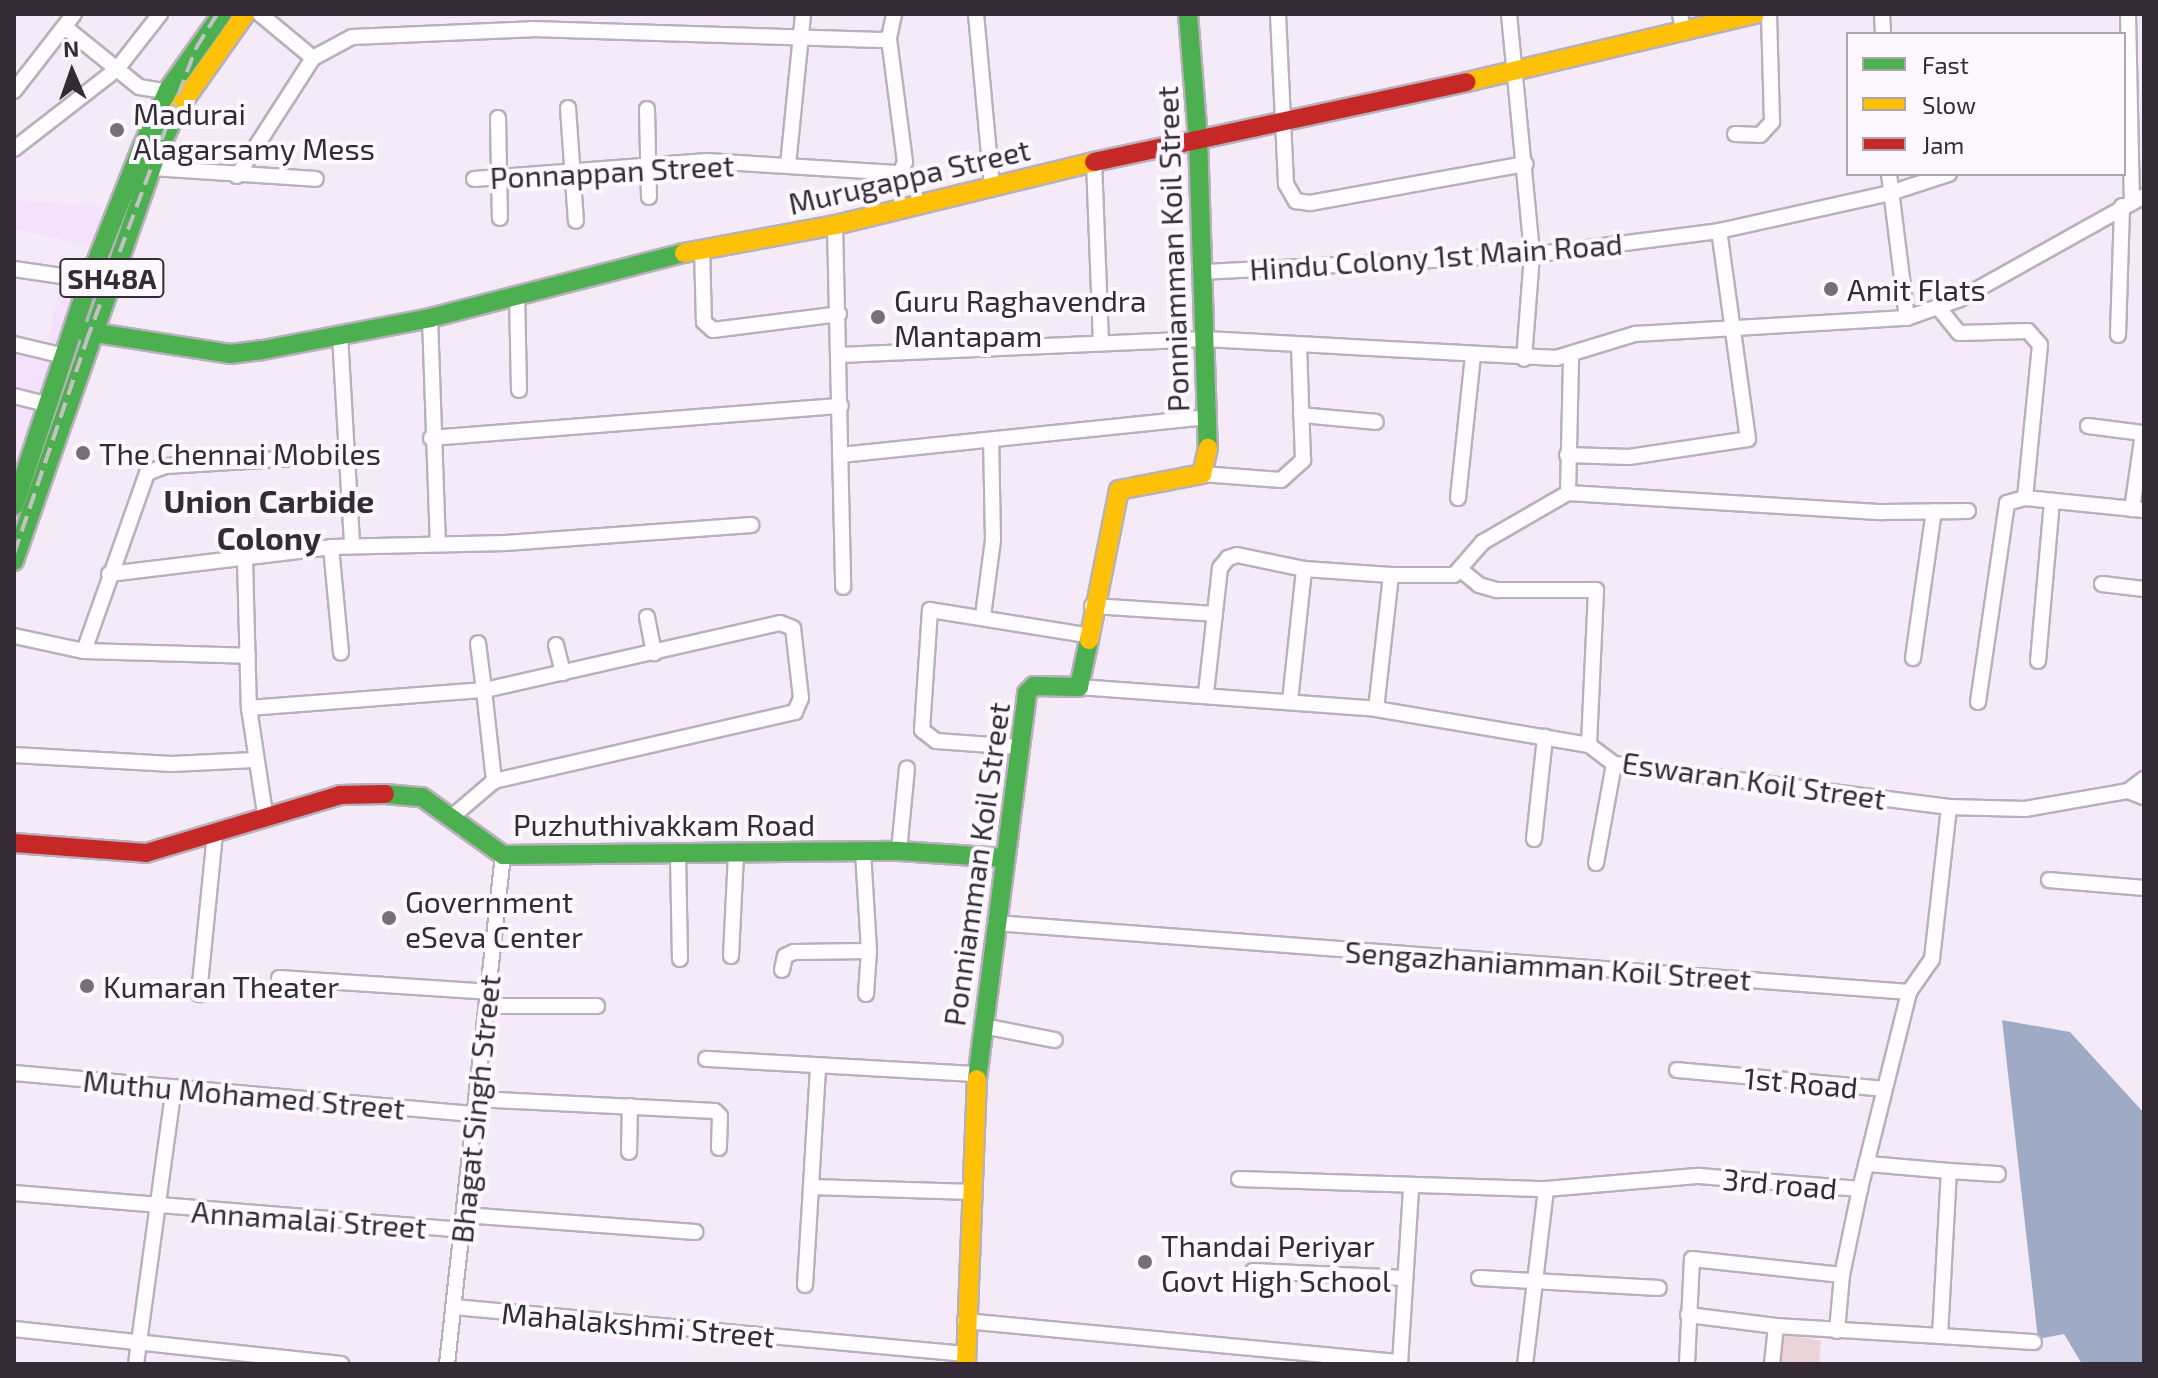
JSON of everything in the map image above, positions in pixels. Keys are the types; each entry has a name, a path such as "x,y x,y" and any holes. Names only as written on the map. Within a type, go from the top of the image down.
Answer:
{"street":[{"path":"14,91 74,14"},
{"path":"14,149 117,69 160,14"},
{"name":"SH48A","path":"14,506 89,280 175,96 222,14"},
{"name":"SH48A","path":"14,561 95,335 175,96 245,14"},
{"path":"260,14 313,58"},
{"path":"788,165 803,14"},
{"path":"237,176 313,58 352,37 532,22 802,39 889,38 894,14"},
{"path":"976,14 992,185"},
{"name":"Ponniamman Koil Street","path":"1188,14 1198,137 1209,443 1202,474"},
{"path":"1278,14 1288,193 1310,203 1525,164"},
{"path":"1509,14 1532,255 1524,359"},
{"name":"Murugappa Street","path":"73,329 95,335 230,354 340,335 430,318 702,248 835,225 1198,137 1515,72 1682,22 1755,14"},
{"path":"1735,134 1760,135 1772,122 1769,14"},
{"path":"2118,335 2132,201 2128,14"},
{"path":"66,28 150,92 175,96"},
{"name":"Ponnappan Street","path":"474,179 649,163 902,171 905,162 889,38"},
{"path":"568,108 576,221"},
{"path":"647,109 649,197"},
{"path":"498,118 500,218"},
{"path":"1094,161 1101,340"},
{"path":"152,168 316,179"},
{"path":"1889,176 1907,318"},
{"name":"Hindu Colony 1st Main Road","path":"1203,272 1532,255 1719,231 1890,193 1943,176"},
{"path":"840,355 1101,340 1205,339 1524,359 1571,358 1600,342 1635,334 1907,318 1938,307 2132,201"},
{"path":"835,225 843,587"},
{"path":"1567,455 1629,457 1748,439 1719,231"},
{"path":"702,248 704,322 713,330 839,314"},
{"path":"14,269 89,280"},
{"path":"517,294 519,390"},
{"path":"1938,307 1959,333 2028,331 2040,345 2025,498"},
{"path":"430,318 431,438 438,544"},
{"path":"340,335 352,546"},
{"path":"14,344 64,356"},
{"path":"1079,687 1086,635 1119,490 1202,474 1281,480 1303,460 1299,345"},
{"path":"1458,498 1473,356"},
{"path":"1568,493 1571,358"},
{"path":"14,396 47,404"},
{"path":"431,438 841,406"},
{"path":"1301,415 1376,422"},
{"path":"840,455 1207,417"},
{"path":"1978,702 2007,503 2025,498 2138,509 2143,433 2088,426"},
{"path":"983,616 993,540 991,440"},
{"path":"84,651 147,473 165,466 346,455"},
{"path":"1462,571 1483,542 1568,493 1968,511"},
{"path":"2038,661 2052,501"},
{"path":"1913,658 1934,511"},
{"path":"109,574 245,560 331,547 438,544 751,525"},
{"path":"331,547 341,653"},
{"path":"1206,693 1220,568 1228,558 1237,555 1304,569 1391,575 1462,571 1479,585 1497,590 1596,590 1589,745"},
{"path":"245,560 249,708 254,760 265,814"},
{"path":"1290,701 1304,569"},
{"path":"1376,709 1391,575"},
{"path":"2102,584 2144,589"},
{"path":"1092,606 1215,614"},
{"path":"1019,747 936,741 919,722 930,610 983,616 1086,635"},
{"path":"647,617 654,653"},
{"path":"249,708 484,690 790,625 800,706 795,712 494,781 453,816"},
{"path":"14,636 84,651 248,656"},
{"path":"478,643 494,781"},
{"path":"556,645 563,673"},
{"name":"Ponniamman Koil Street","path":"966,1359 965,1321 977,1074 1019,747 1029,689 1079,687"},
{"name":"Eswaran Koil Street","path":"1079,687 1206,693 1376,709 1589,745 1614,764 1949,807 2025,809 2128,791 2144,779"},
{"path":"1534,839 1545,737"},
{"path":"14,755 172,764 254,760"},
{"path":"1596,863 1614,764"},
{"path":"899,851 907,768"},
{"path":"2128,791 2144,797"},
{"name":"Puzhuthivakkam Road","path":"14,843 121,854 173,848 265,814 340,795 401,793 422,797 453,816 503,855 899,851 1004,858"},
{"path":"1909,992 1932,959 1949,807"},
{"path":"199,994 215,834"},
{"path":"863,852 869,951 866,994"},
{"name":"Bhagat Singh Street","path":"447,1364 503,855"},
{"path":"678,855 680,959"},
{"path":"731,956 736,855"},
{"path":"2049,880 2144,888"},
{"name":"Sengazhaniamman Koil Street","path":"995,923 1909,992"},
{"path":"782,970 785,956 794,952 869,951"},
{"path":"279,978 487,999 597,1006"},
{"name":"3rd road","path":"1239,1179 1411,1188 1546,1189 1699,1176 1860,1189 1909,992"},
{"path":"983,1026 1055,1040"},
{"path":"706,1059 818,1068 977,1074"},
{"path":"805,1285 818,1068"},
{"name":"1st Road","path":"1677,1070 1884,1089"},
{"name":"Muthu Mohamed Street","path":"14,1073 174,1088 475,1107 630,1106 715,1111 720,1116 719,1148"},
{"path":"136,1364 155,1208 174,1088"},
{"path":"629,1152 630,1106"},
{"path":"1868,1164 1998,1174"},
{"path":"1940,1336 1949,1171"},
{"path":"811,1187 973,1192"},
{"path":"965,1321 1400,1363 1411,1188"},
{"path":"1525,1364 1546,1189"},
{"path":"1837,1331 1842,1275 1860,1189"},
{"name":"Annamalai Street","path":"14,1193 155,1208 695,1232"},
{"path":"1687,1364 1689,1268 1699,1256 1842,1275"},
{"path":"1253,1271 1405,1278"},
{"path":"1479,1278 1535,1278 1659,1288"},
{"name":"Mahalakshmi Street","path":"454,1307 966,1359"},
{"path":"1688,1315 1837,1331 2034,1342"},
{"path":"1772,1364 1776,1326"},
{"path":"14,1329 341,1364"}],"shaded area":[{"path":"14,200 103,206 94,247 14,229"},
{"path":"61,281 85,285 14,516 14,346 45,353"},
{"path":"1780,1332 1821,1341 1819,1364 1781,1364"}],"water":[{"path":"2002,1020 2070,1032 2144,1113 2144,1364 2082,1364 2064,1334 2038,1339"}],"railway":[{"path":"14,554 86,342 196,48 217,14"}],"traffic: fast":[{"path":"14,506 89,280 142,147 168,90 222,14"},
{"path":"1188,14 1198,137 1208,448"},
{"path":"14,561 156,155 178,109"},
{"path":"77,330 230,354 263,350 430,318 684,253"},
{"path":"977,1079 1027,693 1034,686 1079,687 1089,640"},
{"path":"385,794 422,797 503,855 899,851 1004,858"}],"traffic: slow":[{"path":"178,109 245,14"},
{"path":"1467,82 1755,14"},
{"path":"684,253 835,225 1094,162"},
{"path":"1089,640 1119,490 1202,474 1208,448"},
{"path":"966,1364 977,1079"}],"traffic: jam":[{"path":"1094,162 1467,82"},
{"path":"14,843 146,853 340,795 385,794"}],"place":[{"name":"Madurai Alagarsamy Mess","path":"117,130"},
{"name":"Amit Flats","path":"1831,289"},
{"name":"Guru Raghavendra Mantapam","path":"878,317"},
{"name":"The Chennai Mobiles","path":"83,453"},
{"name":"Government eSeva Center","path":"389,918"},
{"name":"Kumaran Theater","path":"87,986"},
{"name":"Thandai Periyar Govt High School","path":"1145,1262"}],"district":[{"name":"Union Carbide Colony","path":"269,520"}]}
